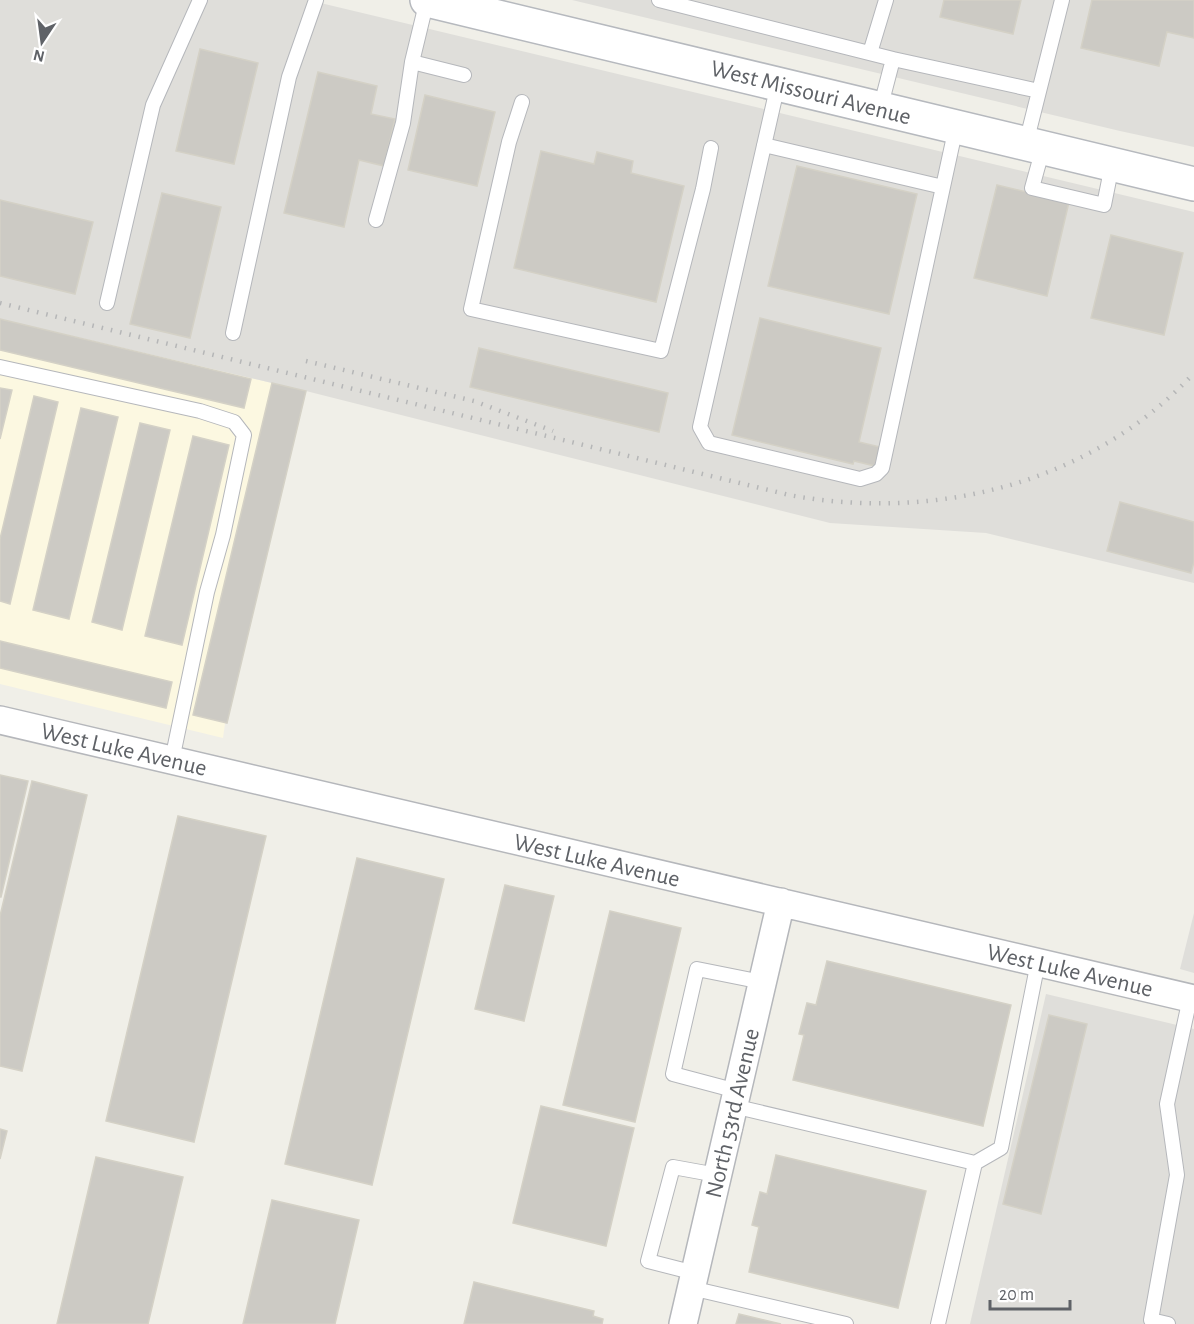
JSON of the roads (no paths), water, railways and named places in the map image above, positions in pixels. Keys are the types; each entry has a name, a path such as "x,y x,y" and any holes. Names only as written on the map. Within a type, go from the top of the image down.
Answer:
{"street":[{"name":"West Missouri Avenue","path":"427,0 1194,184"},
{"name":"West Luke Avenue","path":"0,720 1192,999"},
{"name":"North 53rd Avenue","path":"683,1324 781,902"}],"lane":[{"path":"107,303 153,105 200,0"},
{"path":"233,333 289,77 316,0"},
{"path":"376,220 403,123 412,62 427,0"},
{"path":"658,0 893,59 1039,91"},
{"path":"870,53 886,0"},
{"path":"1034,146 1039,91 1062,0"},
{"path":"880,109 893,59"},
{"path":"412,62 464,75"},
{"path":"778,84 700,427 704,438 709,443 860,479 876,474 882,468 956,127"},
{"path":"522,102 509,142 471,309 661,351 703,189 711,148"},
{"path":"764,144 943,187"},
{"path":"0,367 200,411 234,422 244,435 223,535 207,592 172,760"},
{"path":"762,982 697,969 673,1074 735,1099 975,1163 1001,1148 1038,962"},
{"path":"1168,1324 1151,1320 1177,1175 1167,1104 1192,999"},
{"path":"938,1324 975,1163"},
{"path":"717,1175 673,1167 648,1261 693,1280 846,1324"}],"railway":[{"path":"0,303 789,495 844,502 899,503 954,498 1008,486 1059,468 1108,443 1153,411 1194,373"},
{"path":"306,361 474,401 553,431"}]}
